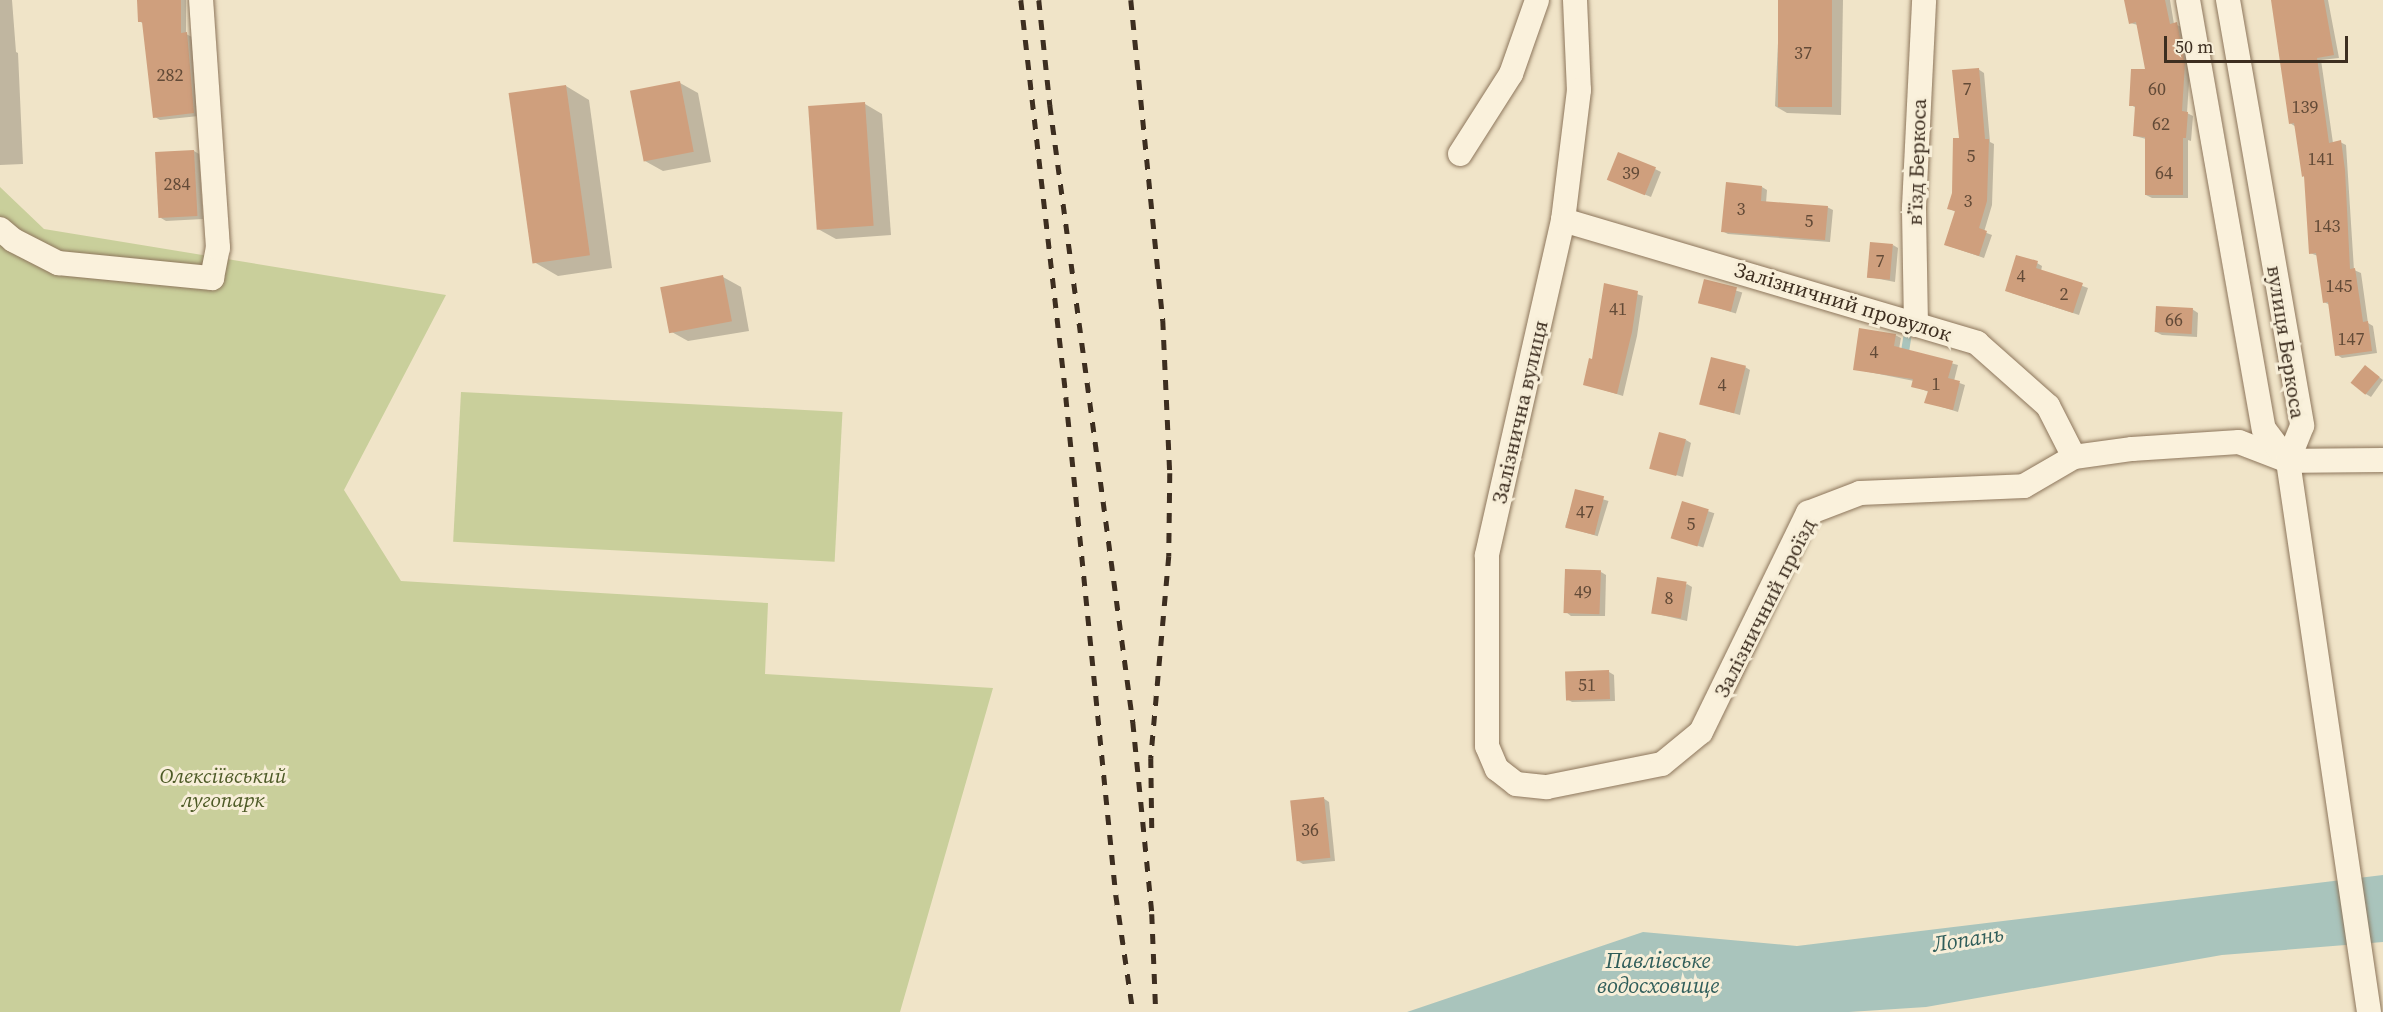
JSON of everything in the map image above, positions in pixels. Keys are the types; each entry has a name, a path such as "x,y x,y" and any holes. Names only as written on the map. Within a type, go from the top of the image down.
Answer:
{"street":[{"path":"0,229 12,240 58,263 212,278 218,248 201,0"},
{"path":"1460,154 1511,74 1537,0"},
{"name":"Залізнична вулиця","path":"1547,787 1516,784 1497,770 1486,746 1487,555 1563,220 1579,90 1575,0"},
{"name":"в’їзд Беркоса","path":"1909,322 1924,0"},
{"name":"вулиця Беркоса","path":"2188,0 2264,429 2288,461"},
{"name":"вулиця Беркоса","path":"2228,0 2302,426 2288,461"},
{"name":"Залізничний провулок","path":"1563,220 1977,343 2048,406 2074,457"},
{"path":"2074,457 2132,449 2239,442 2288,461 2383,460"},
{"name":"Залізничний проїзд","path":"1547,787 1662,764 1701,732 1808,513 1860,493 2024,486 2074,457"},
{"path":"2288,461 2370,1012"}],"green space":[{"name":"Олексіївський лугопарк","path":"0,187 44,229 446,295 344,490 401,581 768,603 765,674 993,688 900,1012 0,1012"},
{"path":"461,392 842,412 835,562 453,542"}],"water":[{"name":"Павлівське водосховище","path":"2383,875 2383,942 2222,955 1926,1007 1849,1012 1407,1012 1643,932 1797,946"}],"building":[{"path":"137,0 181,0 181,33 187,32 194,113 153,118 142,22 138,22"},
{"path":"1778,0 1832,0 1832,107 1778,107"},
{"path":"2124,0 2165,0 2170,24 2177,22 2185,63 2182,111 2188,112 2186,138 2183,138 2183,195 2145,195 2145,137 2133,136 2135,106 2129,106 2131,69 2145,69 2136,22 2129,24"},
{"path":"2271,0 2324,0 2334,55 2317,58 2329,143 2341,140 2345,170 2350,269 2355,268 2363,322 2368,321 2372,351 2335,356 2328,302 2323,303 2316,253 2309,254 2304,176 2302,177 2294,123 2289,124"},
{"path":"1979,68 1985,139 1989,139 1987,201 1979,228 1987,231 1979,256 1944,245 1955,211 1947,209 1952,193 1953,138 1959,138 1952,70"},
{"path":"680,81 694,152 644,161 630,91"},
{"path":"566,85 590,255 533,263 509,93"},
{"path":"865,102 874,226 817,230 808,106"},
{"path":"194,150 197,216 159,218 155,152"},
{"path":"1618,152 1656,167 1645,195 1607,180"},
{"path":"1726,182 1762,186 1761,201 1828,206 1825,240 1721,232"},
{"path":"1870,242 1893,244 1890,280 1867,278"},
{"path":"2016,255 2038,261 2036,268 2083,283 2073,313 2005,291"},
{"path":"723,275 732,321 669,333 660,287"},
{"path":"1704,279 1737,287 1731,311 1698,303"},
{"path":"1604,283 1638,291 1632,332 1617,394 1583,385 1589,358 1592,359"},
{"path":"2156,306 2193,308 2192,334 2155,332"},
{"path":"1859,328 1896,334 1894,346 1953,361 1948,378 1960,381 1953,410 1924,403 1928,391 1911,387 1913,379 1853,370"},
{"path":"1711,357 1746,366 1734,413 1699,405"},
{"path":"2365,365 2380,377 2365,395 2351,383"},
{"path":"1659,432 1686,439 1676,476 1649,469"},
{"path":"1575,489 1604,496 1594,535 1565,528"},
{"path":"1682,501 1709,509 1697,546 1671,538"},
{"path":"1565,569 1601,570 1599,614 1563,613"},
{"path":"1657,577 1687,582 1681,618 1651,614"},
{"path":"1609,670 1610,699 1566,701 1565,672"},
{"path":"1324,797 1330,858 1297,861 1290,801"}],"waterway":[{"path":"1904,358 1909,326"}],"railway":[{"path":"1021,0 1066,397 1116,895 1133,1012"},
{"path":"1039,0 1050,105 1133,722 1152,914 1156,1012"},
{"path":"1131,0 1163,320 1170,473 1169,556 1151,758 1152,834"}],"water label":[{"name":"Лопань","path":"1968,939"}]}
